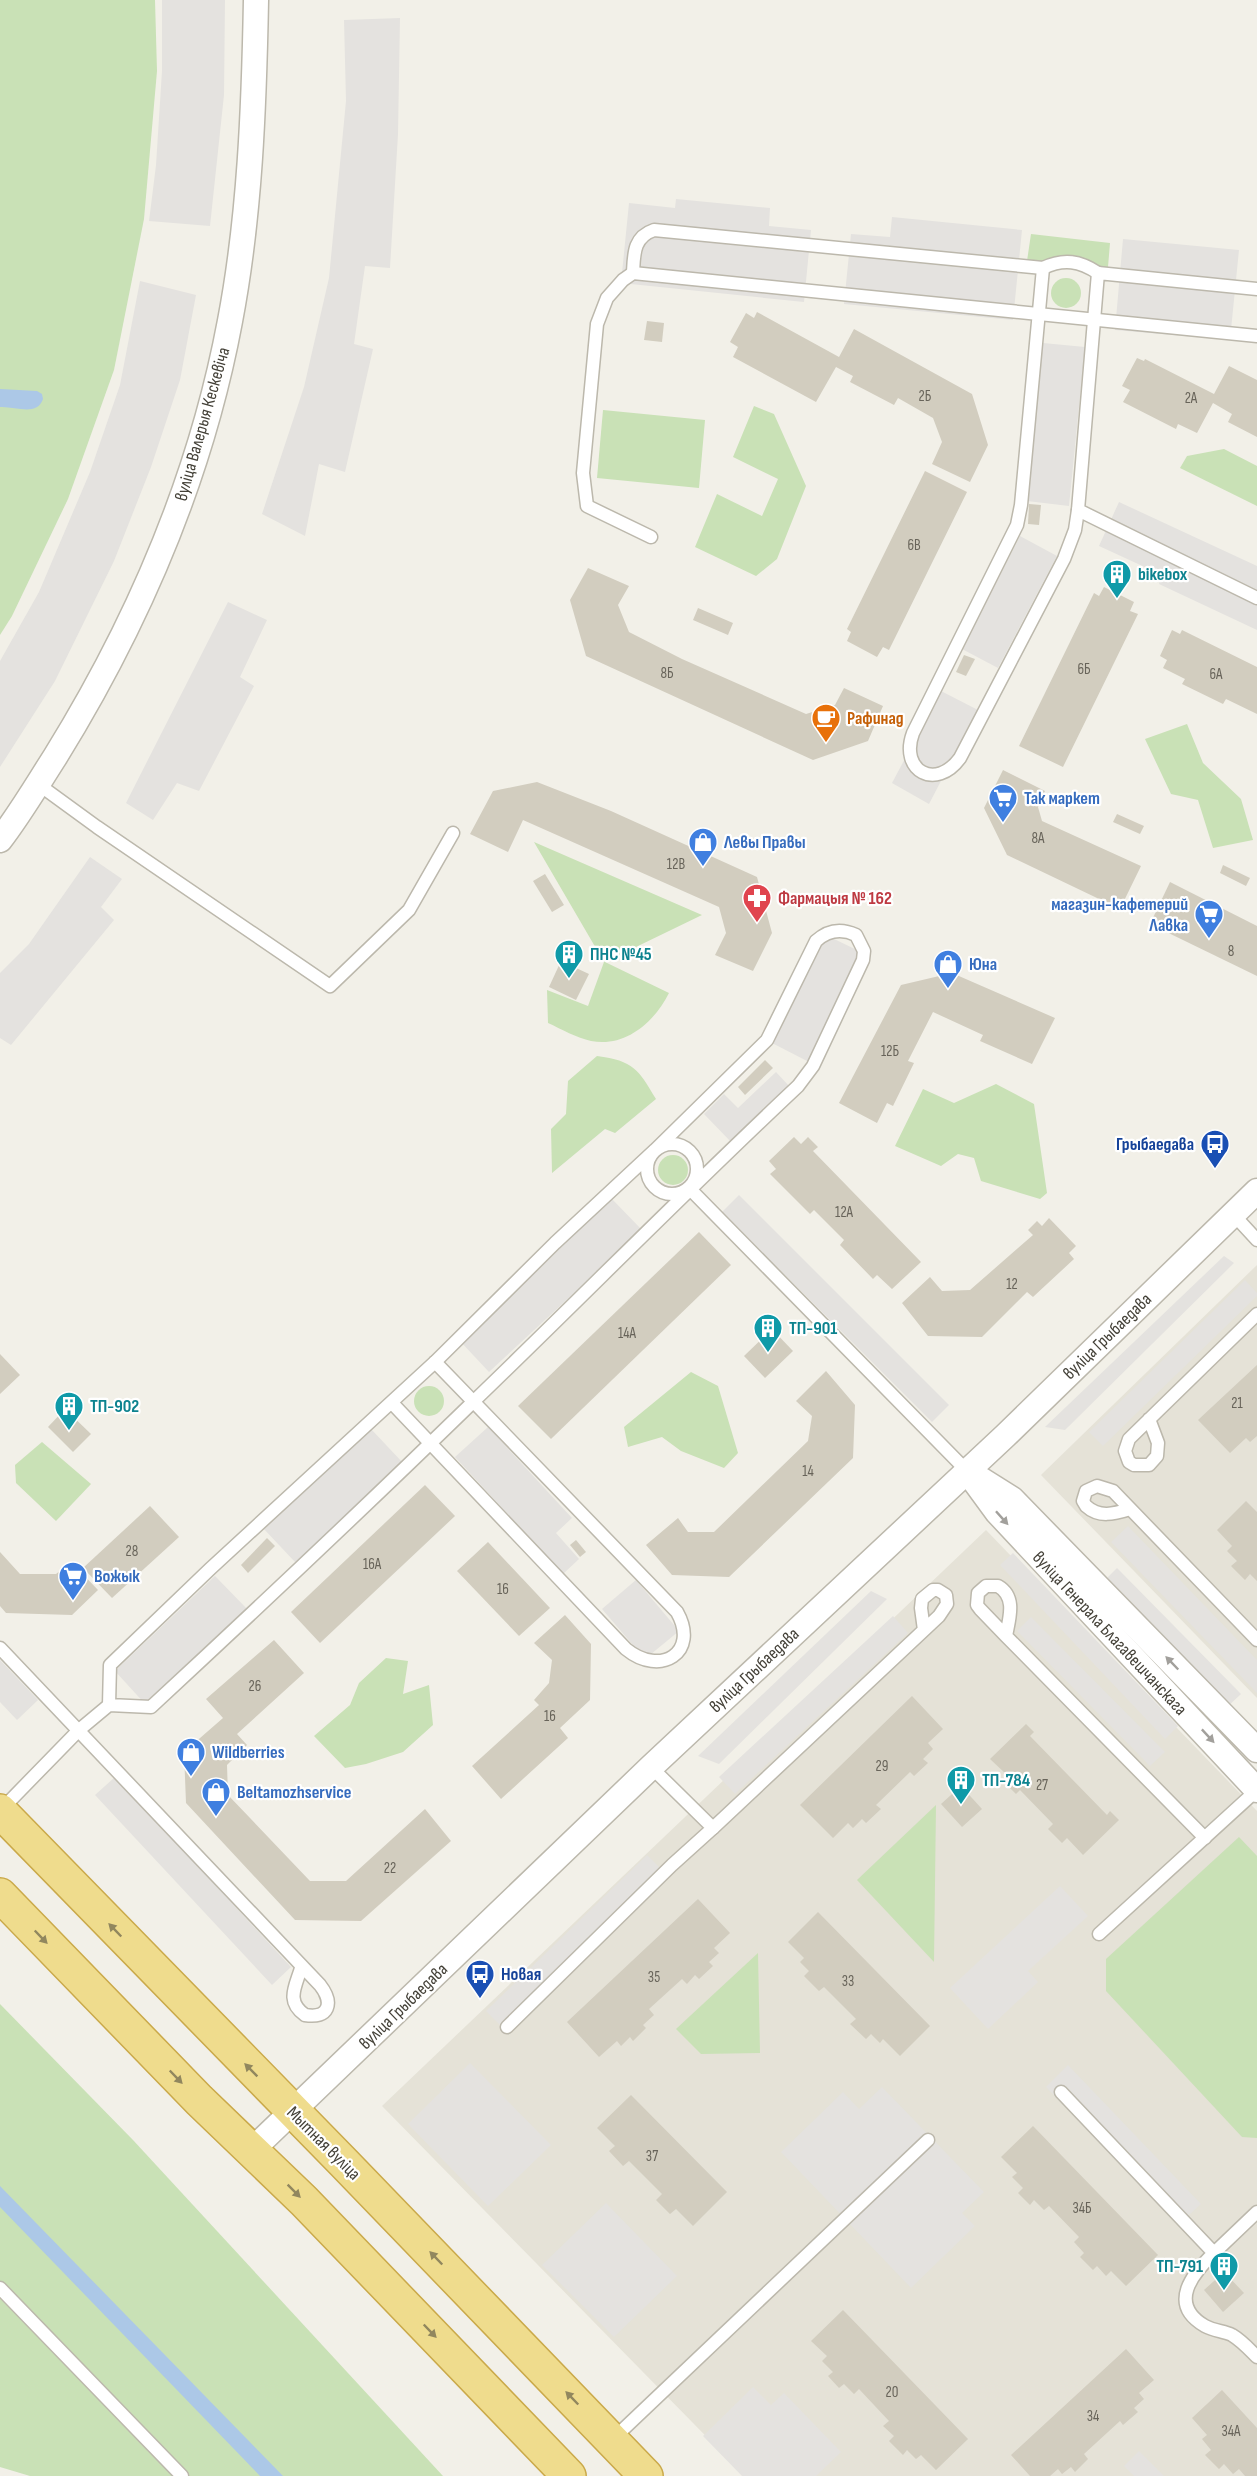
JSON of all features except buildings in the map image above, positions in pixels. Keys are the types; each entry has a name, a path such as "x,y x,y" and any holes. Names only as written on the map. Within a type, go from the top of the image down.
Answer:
{"highway":[{"name":"Мытная вуліца","path":"0,1811 646,2476"},
{"path":"0,1895 569,2476"}],"street":[{"name":"вуліца Валерыя Кескевіча","path":"0,840 92,697 129,623 179,508 210,412 230,320 246,197 256,0"},
{"name":"вуліца Грыбаедава","path":"252,2150 651,1767 967,1471 1257,1191"},
{"path":"967,1471 1012,1499 1257,1750"},
{"name":"вуліца Генерала Благавешчанскага","path":"967,1471 996,1512 1257,1790"}],"lane":[{"path":"633,273 635,251 639,240 647,232 654,230 1043,268 1055,262 1071,261 1086,265 1098,273 1257,289"},
{"path":"1043,268 1021,505 1017,525 913,732 909,753 912,763 921,771 932,776 954,767 960,758 1064,559 1075,530 1098,273"},
{"path":"651,537 587,506 583,473 597,324 607,298 614,288 633,273 1257,336"},
{"path":"1077,510 1257,598"},
{"path":"38,784 90,823 330,986 409,910 453,833"},
{"path":"0,1811 80,1730 109,1705 151,1707 264,1603 474,1401 689,1188 798,1086 813,1066 863,960 864,951 856,934 836,930 824,934 816,941 767,1040 392,1403 210,1569 110,1665 109,1705"},
{"path":"671,1144 688,1149 697,1164 697,1173 689,1188 673,1195 656,1189 647,1174 650,1157 655,1150 671,1144"},
{"path":"689,1188 967,1471"},
{"path":"1233,1214 1257,1240"},
{"path":"1149,1419 1257,1314"},
{"path":"392,1403 636,1658 648,1662 661,1662 674,1656 682,1646 685,1634 683,1622 677,1612 435,1362"},
{"path":"1130,1509 1257,1640"},
{"path":"507,2027 672,1865 924,1630"},
{"path":"1006,1636 1205,1838"},
{"path":"0,1648 80,1730 301,1968"},
{"path":"651,1767 713,1828"},
{"path":"1099,1934 1257,1790"},
{"path":"1061,2092 1214,2253"},
{"path":"612,2440 928,2140"},
{"path":"1257,2212 1199,2267 1189,2281 1186,2297 1188,2306 1198,2321 1233,2336 1257,2357"},
{"path":"0,2288 182,2476"}],"shaded area":[{"path":"162,0 225,0 224,95 210,226 149,221 156,165 162,71"},
{"path":"400,18 398,134 390,268 365,266 354,344 373,349 345,472 319,464 305,536 262,514 304,387 329,278 346,101 344,20"},
{"path":"676,199 770,208 769,226 811,230 804,302 621,283 629,203 675,208"},
{"path":"892,217 1022,230 1013,320 844,304 851,234 890,237"},
{"path":"1123,239 1239,250 1230,340 1115,330"},
{"path":"140,281 196,295 180,380 151,467 114,561 55,681 0,767 0,661 39,592 90,472 120,385"},
{"path":"1043,343 1085,347 1069,506 1027,501"},
{"path":"1119,502 1257,566 1257,630 1159,584 1162,575 1099,546"},
{"path":"1020,536 1057,556 998,668 962,649"},
{"path":"228,602 267,620 240,677 254,686 199,791 177,783 153,820 126,803"},
{"path":"941,691 978,710 929,804 892,783"},
{"path":"90,857 122,879 101,907 114,920 11,1045 0,1038 0,973 29,944"},
{"path":"826,935 863,953 809,1062 772,1043"},
{"path":"776,1072 790,1087 732,1143 704,1114 724,1094 738,1108"},
{"path":"739,1195 949,1405 932,1422 722,1212"},
{"path":"611,1198 642,1230 489,1372 459,1340"},
{"path":"1224,1256 1234,1263 1065,1430 1045,1427"},
{"path":"1257,1265 1257,1698 1041,1475"},
{"path":"1245,1280 1257,1296 1103,1446 1089,1432"},
{"path":"488,1427 572,1518 556,1533 579,1559 563,1574 455,1457"},
{"path":"371,1429 403,1463 296,1563 263,1528"},
{"path":"1128,1526 1257,1660 1257,1693 1111,1542"},
{"path":"986,1530 1257,1811 1257,2476 745,2476 382,2106"},
{"path":"1013,1553 1178,1726 1165,1739 1000,1565"},
{"path":"1117,1568 1241,1694 1227,1707 1104,1581"},
{"path":"215,1576 248,1610 147,1706 115,1671"},
{"path":"636,1580 679,1631 645,1659 602,1609"},
{"path":"871,1591 887,1599 719,1764 698,1756"},
{"path":"893,1616 908,1633 735,1794 719,1777"},
{"path":"1031,1617 1165,1752 1150,1766 1017,1631"},
{"path":"0,1660 38,1700 17,1720 0,1702"},
{"path":"115,1777 291,1967 272,1985 95,1795"},
{"path":"647,1855 661,1869 500,2025 486,2011"},
{"path":"1060,1886 1088,1916 1028,1971 1038,1982 988,2029 950,1988"},
{"path":"470,2063 551,2145 488,2206 408,2124"},
{"path":"1068,2065 1201,2204 1178,2225 1046,2087"},
{"path":"882,2087 984,2192 962,2213 975,2226 911,2288 781,2152 843,2092 859,2109"},
{"path":"606,2203 677,2276 614,2337 542,2265"},
{"path":"753,2387 771,2405 784,2393 841,2452 816,2476 742,2476 703,2436"},
{"path":"1139,2451 1164,2476 1134,2476 1124,2466"}],"green space":[{"path":"0,0 155,0 157,71 144,219 114,370 68,499 12,616 0,635"},
{"path":"1031,234 1110,243 1108,267 1096,267 1083,258 1064,256 1041,263 1027,261"},
{"path":"1066,278 1077,282 1081,293 1077,304 1066,308 1055,304 1051,293 1055,282"},
{"path":"754,406 774,414 806,486 777,559 756,576 695,547 717,494 762,516 778,479 733,457"},
{"path":"603,410 705,420 699,488 597,478"},
{"path":"1224,449 1257,466 1257,506 1180,468 1187,456"},
{"path":"1187,724 1203,763 1241,799 1253,840 1213,848 1198,800 1171,794 1145,739"},
{"path":"534,842 702,915 605,962 669,993 656,1013 638,1030 627,1036 604,1042 591,1041 548,1023 547,990 588,1006 604,962"},
{"path":"597,1056 619,1061 634,1068 656,1099 615,1133 605,1129 552,1173 551,1129 566,1114 568,1081"},
{"path":"996,1084 1034,1104 1047,1193 1040,1199 981,1181 974,1158 958,1154 941,1166 895,1146 923,1089 954,1103"},
{"path":"673,1155 684,1159 688,1170 684,1181 673,1185 662,1181 658,1170 662,1159"},
{"path":"691,1372 718,1386 738,1453 724,1468 681,1451 662,1437 628,1447 624,1427"},
{"path":"429,1386 440,1390 444,1401 440,1412 429,1416 418,1412 414,1401 418,1390"},
{"path":"42,1442 91,1484 56,1521 16,1483 15,1465"},
{"path":"386,1658 408,1661 403,1694 429,1685 433,1725 403,1752 345,1768 314,1736 350,1705 359,1683"},
{"path":"936,1805 934,1962 857,1880"},
{"path":"1239,1837 1257,1856 1257,2138 1242,2137 1106,1991 1106,1959"},
{"path":"758,1953 760,2053 701,2054 676,2029"},
{"path":"0,2004 133,2140 443,2476 30,2476 0,2467"}],"water":[{"path":"0,389 37,391 42,394 43,399 36,408 31,409 0,407"},
{"path":"0,2186 283,2476 260,2476 0,2207"}],"place":[{"name":"bikebox","path":"1117,600"},
{"name":"Рафинад","path":"826,744"},
{"name":"Так маркет","path":"1003,824"},
{"name":"Левы Правы","path":"703,868"},
{"name":"Фармацыя № 162","path":"757,924"},
{"name":"магазин-кафетерий Лавка","path":"1209,940"},
{"name":"ПНС №45","path":"569,980"},
{"name":"Юна","path":"948,990"},
{"name":"Грыбаедава","path":"1215,1170"},
{"name":"ТП-901","path":"768,1354"},
{"name":"ТП-902","path":"69,1432"},
{"name":"Вожык","path":"73,1602"},
{"name":"Wildberries","path":"191,1778"},
{"name":"ТП-784","path":"961,1806"},
{"name":"Beltamozhservice","path":"216,1818"},
{"name":"Новая","path":"480,2000"},
{"name":"ТП-791","path":"1224,2292"}]}
